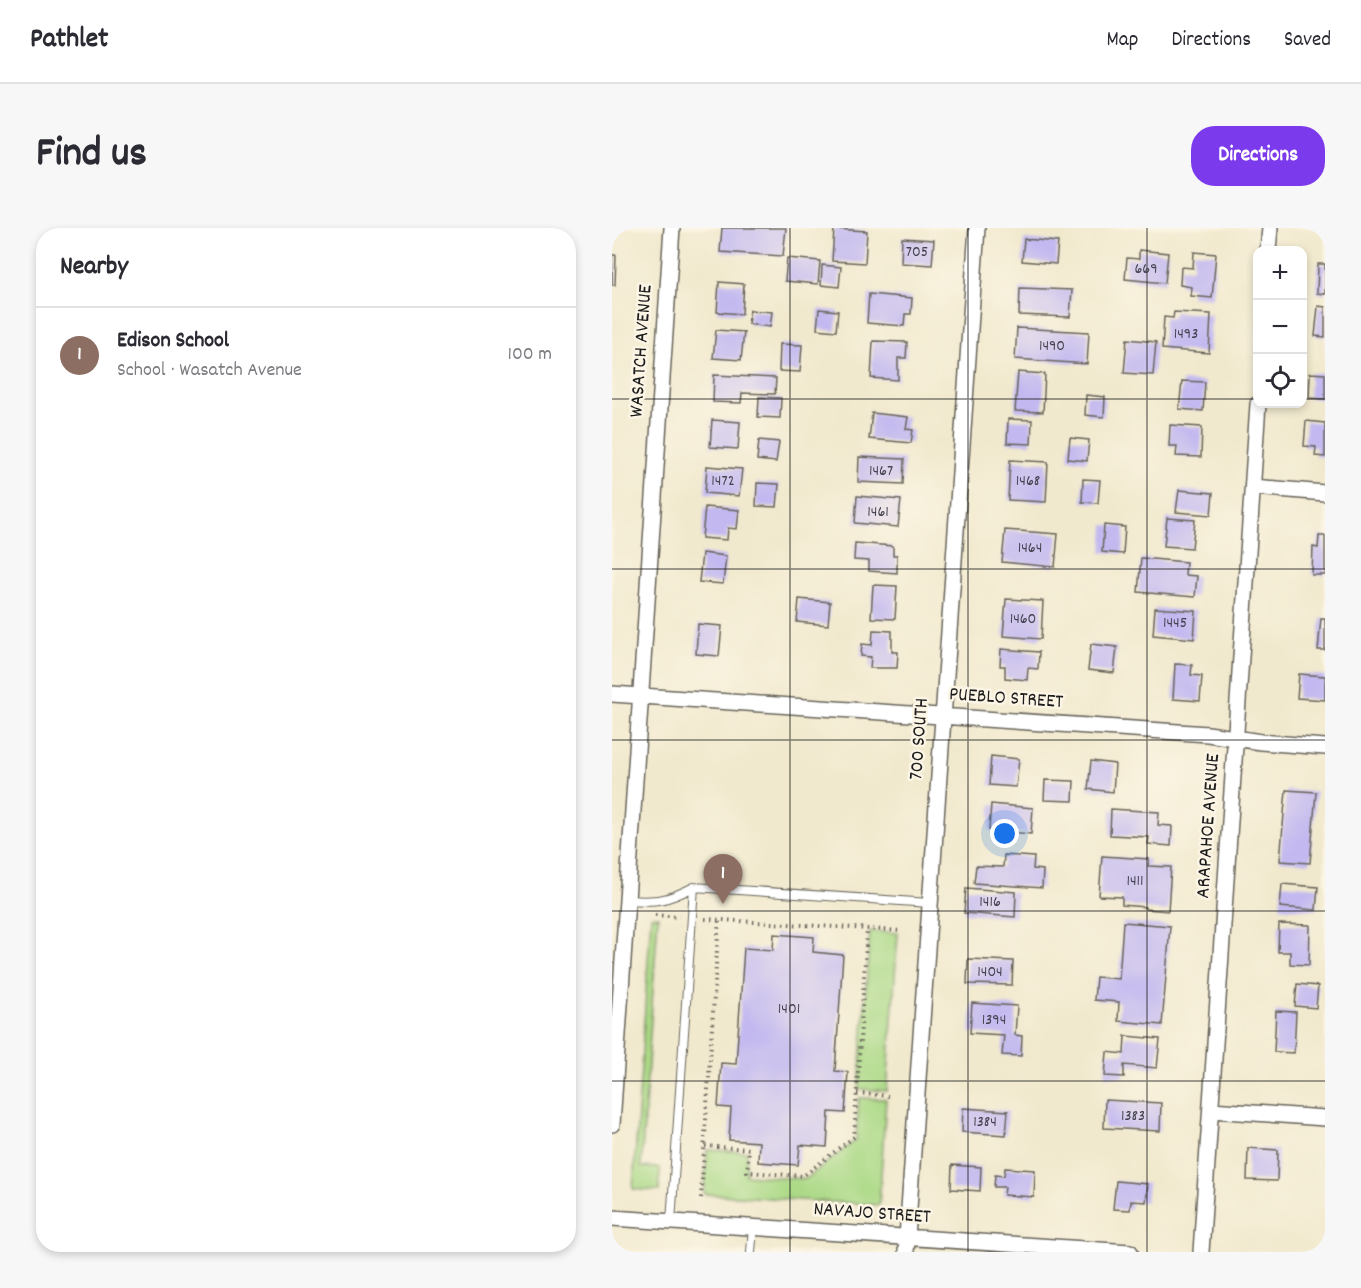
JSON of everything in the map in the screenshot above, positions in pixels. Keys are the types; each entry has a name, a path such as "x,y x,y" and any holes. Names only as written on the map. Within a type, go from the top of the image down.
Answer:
{"street":[{"name":"WASATCH AVENUE","path":"612,1124 672,228"},
{"name":"700 SOUTH","path":"906,1245 977,228"},
{"path":"1268,246 1270,228"},
{"name":"ARAPAHOE AVENUE","path":"1201,1252 1258,408"},
{"path":"1253,488 1325,493"},
{"name":"PUEBLO STREET","path":"612,694 1208,734 1261,742 1325,747"},
{"path":"1210,1110 1325,1118"},
{"name":"NAVAJO STREET","path":"612,1218 753,1227 906,1245 1130,1252"}],"lane":[{"path":"670,1222 694,887"},
{"path":"627,900 651,902 662,900 694,887 930,903"},
{"path":"751,1252 753,1227"}],"path":[{"path":"648,915 679,917"},
{"path":"701,918 902,931"},
{"path":"701,1198 719,920"},
{"path":"705,1146 749,1149 747,1172 803,1176 854,1137 867,929"},
{"path":"857,1093 888,1096"}],"green space":[{"path":"651,916 658,916 641,1167 660,1168 659,1191 633,1189"},
{"path":"870,931 898,933 887,1091 859,1089"},
{"path":"859,1098 886,1099 879,1205 704,1194 707,1150 747,1152 746,1175 806,1179 856,1140"}],"building":[{"path":"722,228 786,228 783,256 720,252"},
{"path":"834,229 867,231 865,263 832,261"},
{"path":"902,238 934,240 932,265 901,263"},
{"path":"1024,239 1058,242 1056,264 1022,261"},
{"path":"1139,250 1168,253 1165,283 1125,279 1127,258 1139,259"},
{"path":"1194,252 1216,254 1212,298 1191,296 1192,287 1180,285 1181,267 1193,268"},
{"path":"612,255 616,255 615,285 612,285"},
{"path":"787,258 820,261 818,284 785,281"},
{"path":"1318,264 1325,264 1325,294 1317,293"},
{"path":"822,265 841,267 839,287 821,285"},
{"path":"719,282 744,284 742,314 717,312"},
{"path":"1020,288 1072,290 1070,317 1019,315"},
{"path":"869,294 912,298 911,314 905,314 904,326 867,323"},
{"path":"1318,306 1325,307 1325,337 1315,336"},
{"path":"819,309 838,311 836,331 817,329"},
{"path":"750,310 772,312 770,327 748,324"},
{"path":"1174,312 1211,314 1209,353 1162,349 1164,317 1173,318"},
{"path":"1017,328 1089,332 1087,364 1015,359"},
{"path":"716,330 744,332 741,360 713,358"},
{"path":"1127,339 1156,342 1153,375 1124,373"},
{"path":"873,341 907,342 906,358 898,358 898,380 871,378"},
{"path":"780,344 802,345 800,372 779,371"},
{"path":"1018,372 1045,374 1043,412 1015,411"},
{"path":"1310,373 1325,374 1325,399 1309,398"},
{"path":"714,375 776,378 775,394 742,393 741,403 713,402"},
{"path":"1182,381 1205,382 1203,411 1179,409"},
{"path":"1086,395 1105,397 1104,417 1085,415"},
{"path":"759,397 781,398 780,418 758,417"},
{"path":"872,413 908,417 906,429 913,430 911,443 869,439"},
{"path":"1008,419 1032,420 1031,444 1007,443"},
{"path":"712,420 740,422 738,449 710,447"},
{"path":"1306,421 1325,423 1325,457 1315,456 1316,447 1304,446"},
{"path":"1170,425 1202,427 1201,457 1176,456 1177,446 1169,446"},
{"path":"1070,438 1089,440 1087,461 1068,459"},
{"path":"759,440 779,442 776,462 757,460"},
{"path":"859,457 904,459 903,484 858,482"},
{"path":"1010,460 1048,462 1046,502 1008,500"},
{"path":"707,466 742,469 739,496 705,493"},
{"path":"1083,479 1100,480 1098,503 1082,502"},
{"path":"757,483 779,484 777,507 756,506"},
{"path":"1179,490 1213,493 1211,515 1176,512"},
{"path":"857,496 901,500 898,527 855,523"},
{"path":"705,507 739,510 737,529 728,528 727,540 702,538"},
{"path":"1167,518 1195,520 1192,548 1164,546"},
{"path":"1104,525 1125,527 1123,554 1102,552"},
{"path":"1005,530 1058,534 1055,567 1002,562"},
{"path":"1319,536 1325,536 1325,575 1312,575 1313,547 1318,548"},
{"path":"855,543 893,546 893,555 897,555 897,573 869,571 869,561 854,560"},
{"path":"702,553 726,556 723,584 699,582"},
{"path":"1141,558 1186,562 1185,575 1197,576 1195,597 1138,592"},
{"path":"873,585 897,586 895,619 871,618"},
{"path":"799,599 830,602 828,625 797,622"},
{"path":"1006,599 1043,601 1041,639 1003,636"},
{"path":"1155,608 1196,611 1194,639 1153,635"},
{"path":"1321,618 1325,618 1325,650 1318,650"},
{"path":"698,624 722,626 719,656 696,654"},
{"path":"873,630 892,631 892,652 898,652 897,668 870,668 871,657 861,656 862,644 872,645"},
{"path":"1091,644 1117,647 1114,673 1088,670"},
{"path":"1001,649 1039,652 1038,669 1028,668 1027,680 1005,678 1005,666 1000,666"},
{"path":"1175,664 1192,665 1191,675 1202,676 1200,701 1173,699"},
{"path":"1299,674 1325,676 1325,700 1297,698"},
{"path":"991,756 1019,759 1016,787 989,785"},
{"path":"1091,761 1115,764 1113,792 1088,789"},
{"path":"1045,780 1074,781 1073,801 1044,800"},
{"path":"1286,790 1316,792 1310,863 1280,861"},
{"path":"991,804 1033,808 1031,834 989,830"},
{"path":"1111,809 1159,812 1158,825 1172,826 1171,846 1148,844 1149,837 1110,835"},
{"path":"1004,855 1034,857 1033,869 1043,870 1042,888 974,883 976,866 1003,867"},
{"path":"1102,856 1149,859 1148,866 1171,867 1168,911 1122,905 1122,897 1099,896"},
{"path":"1282,884 1318,887 1316,910 1280,907"},
{"path":"966,888 1016,892 1015,917 964,913"},
{"path":"1123,922 1170,926 1162,1025 1118,1021 1119,1002 1094,1000 1096,977 1119,979"},
{"path":"1279,924 1310,925 1309,965 1290,964 1290,952 1278,952"},
{"path":"774,934 814,937 813,952 843,955 835,1071 848,1072 845,1113 829,1112 827,1147 800,1145 798,1165 758,1162 759,1142 729,1140 731,1108 718,1107 721,1063 736,1064 744,948 773,950"},
{"path":"968,959 1013,961 1012,985 967,984"},
{"path":"1297,984 1318,986 1316,1008 1295,1006"},
{"path":"972,1003 1017,1006 1015,1035 1022,1036 1021,1056 1002,1055 1004,1035 970,1033"},
{"path":"1276,1011 1296,1012 1294,1053 1274,1052"},
{"path":"1125,1036 1160,1039 1157,1068 1124,1065 1124,1077 1105,1076 1107,1052 1124,1054"},
{"path":"1105,1100 1161,1103 1160,1131 1104,1128"},
{"path":"963,1108 1008,1111 1006,1135 962,1132"},
{"path":"1248,1148 1278,1150 1277,1181 1247,1180"},
{"path":"952,1165 981,1167 980,1191 951,1189"},
{"path":"1005,1168 1035,1170 1034,1197 1004,1195 1005,1187 994,1187 995,1175 1004,1176"},
{"path":"1116,1181 1148,1184 1146,1202 1131,1201 1130,1210 1113,1209"}],"place":[{"name":"Edison School","path":"723,904"}]}
